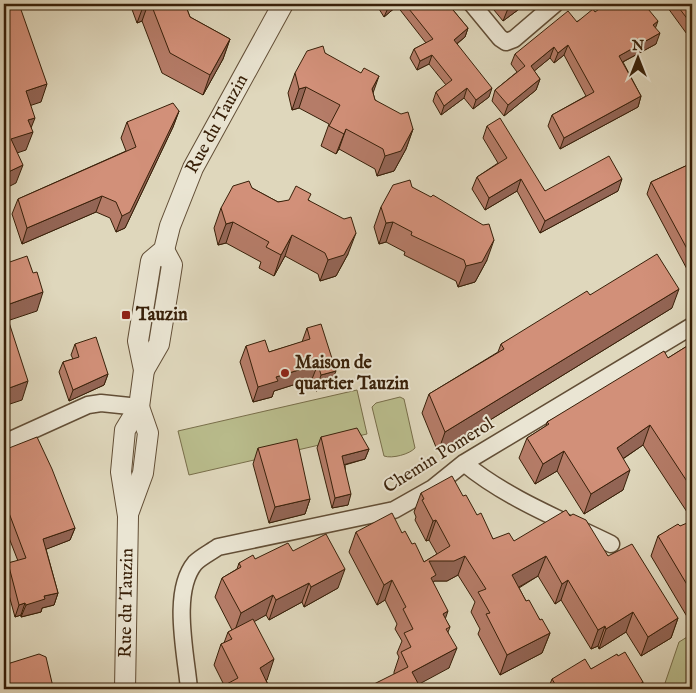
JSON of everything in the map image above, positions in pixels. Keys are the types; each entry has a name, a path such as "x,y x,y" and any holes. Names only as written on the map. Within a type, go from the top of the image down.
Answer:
{"street":[{"name":"Rue du Tauzin","path":"125,689 128,516 143,473 148,433 139,407 144,370 159,344 172,265 164,250 170,226 192,168 283,4"},
{"path":"472,4 500,38 506,42 514,39 555,4"},
{"name":"Chemin Pomerol","path":"189,689 182,603 185,581 196,562 218,548 394,510 433,488 464,463 692,326"},
{"path":"4,443 88,405 101,403 139,407"},
{"path":"464,463 477,474 520,498 611,544"}],"green space":[{"path":"357,390 367,434 189,475 178,431"},
{"path":"400,397 404,399 415,448 401,455 384,456 372,407 376,403"},
{"path":"692,634 692,689 663,689 679,642"}],"building":[{"path":"4,4 19,4 47,84 26,91 35,118 28,120 33,132 11,139 23,165 4,174 5,115"},
{"path":"151,4 185,4 190,17 230,39 210,75 170,53"},
{"path":"405,4 448,4 468,28 454,40 492,88 476,100 467,88 444,106 436,92 452,80 432,55 420,61 414,49 433,39"},
{"path":"606,4 644,4 658,21 653,25 660,33 619,56 641,96 564,138 552,115 594,92 568,45 558,53 554,47 531,66 540,79 508,105 495,90 525,66 515,54 568,11 577,22 593,9 595,12"},
{"path":"676,4 692,4 692,25"},
{"path":"323,46 325,53 361,73 364,68 379,76 372,89 375,100 401,114 408,112 413,129 401,151 385,156 383,149 346,129 344,134 329,126 340,105 306,87 299,89 295,73 307,51"},
{"path":"173,103 179,111 130,212 122,216 116,202 102,196 27,228 18,199 136,147 127,122"},
{"path":"500,118 545,191 609,156 622,179 545,221 521,179 489,198 477,177 507,158 487,126"},
{"path":"692,163 692,258 651,182"},
{"path":"410,180 412,187 431,197 433,195 483,225 489,224 494,240 482,262 466,266 464,260 411,235 412,232 393,222 386,223 381,207 393,185"},
{"path":"249,181 252,188 278,202 289,200 296,186 311,194 308,200 344,219 351,217 356,233 344,255 328,260 325,253 292,235 281,255 266,247 269,242 233,222 226,224 221,208 233,186"},
{"path":"657,254 679,289 445,432 429,394 504,349 501,344 587,291 590,295"},
{"path":"27,256 33,273 37,272 43,292 4,306 4,264"},
{"path":"4,307 28,381 4,390"},
{"path":"321,324 336,371 321,375 318,364 276,377 278,381 258,387 246,346 265,340 269,352 310,339 307,328"},
{"path":"96,337 108,374 73,390 63,362 79,357 75,344"},
{"path":"692,343 692,489 650,425 617,448 630,470 591,494 564,451 543,464 527,438 549,424 547,422 664,351 668,358"},
{"path":"357,428 369,449 342,456 351,494 335,498 321,437"},
{"path":"37,437 52,469 75,528 43,539 58,593 44,596 45,599 26,605 25,603 19,605 8,563 26,558 9,513 4,515 4,450"},
{"path":"297,439 310,499 275,507 258,448"},
{"path":"452,476 463,496 466,495 477,515 481,513 493,539 509,533 514,541 566,510 570,516 573,514 586,520 608,556 632,544 678,618 648,637 633,612 606,629 605,626 598,630 568,580 562,584 546,556 512,575 526,601 529,600 550,633 507,655 486,614 490,613 478,592 486,589 465,556 454,561 429,561 436,575 431,578 448,611 443,614 450,627 446,629 457,648 412,672 421,689 364,689 408,667 401,652 411,647 404,633 413,629 403,609 406,607 392,580 384,585 356,532 392,513 402,533 405,531 412,544 415,543 424,562 450,546 436,520 433,521 422,500 424,499 421,493"},
{"path":"687,523 692,532 692,593 658,536 678,524 680,526"},
{"path":"326,534 345,569 311,587 309,583 276,600 273,595 241,613 222,578 241,567 239,563 253,555 255,559 288,543 293,551"},
{"path":"253,619 274,659 260,668 270,689 225,689 223,686 238,678 221,644 232,639 228,632"},
{"path":"625,652 643,682 632,689 558,689 552,679 585,659 591,669 617,654 618,656"},
{"path":"39,654 46,657 53,687 45,689 4,689 4,665"}],"place":[{"name":"Tauzin","path":"126,315"},
{"name":"Maison de quartier Tauzin","path":"285,373"}]}
